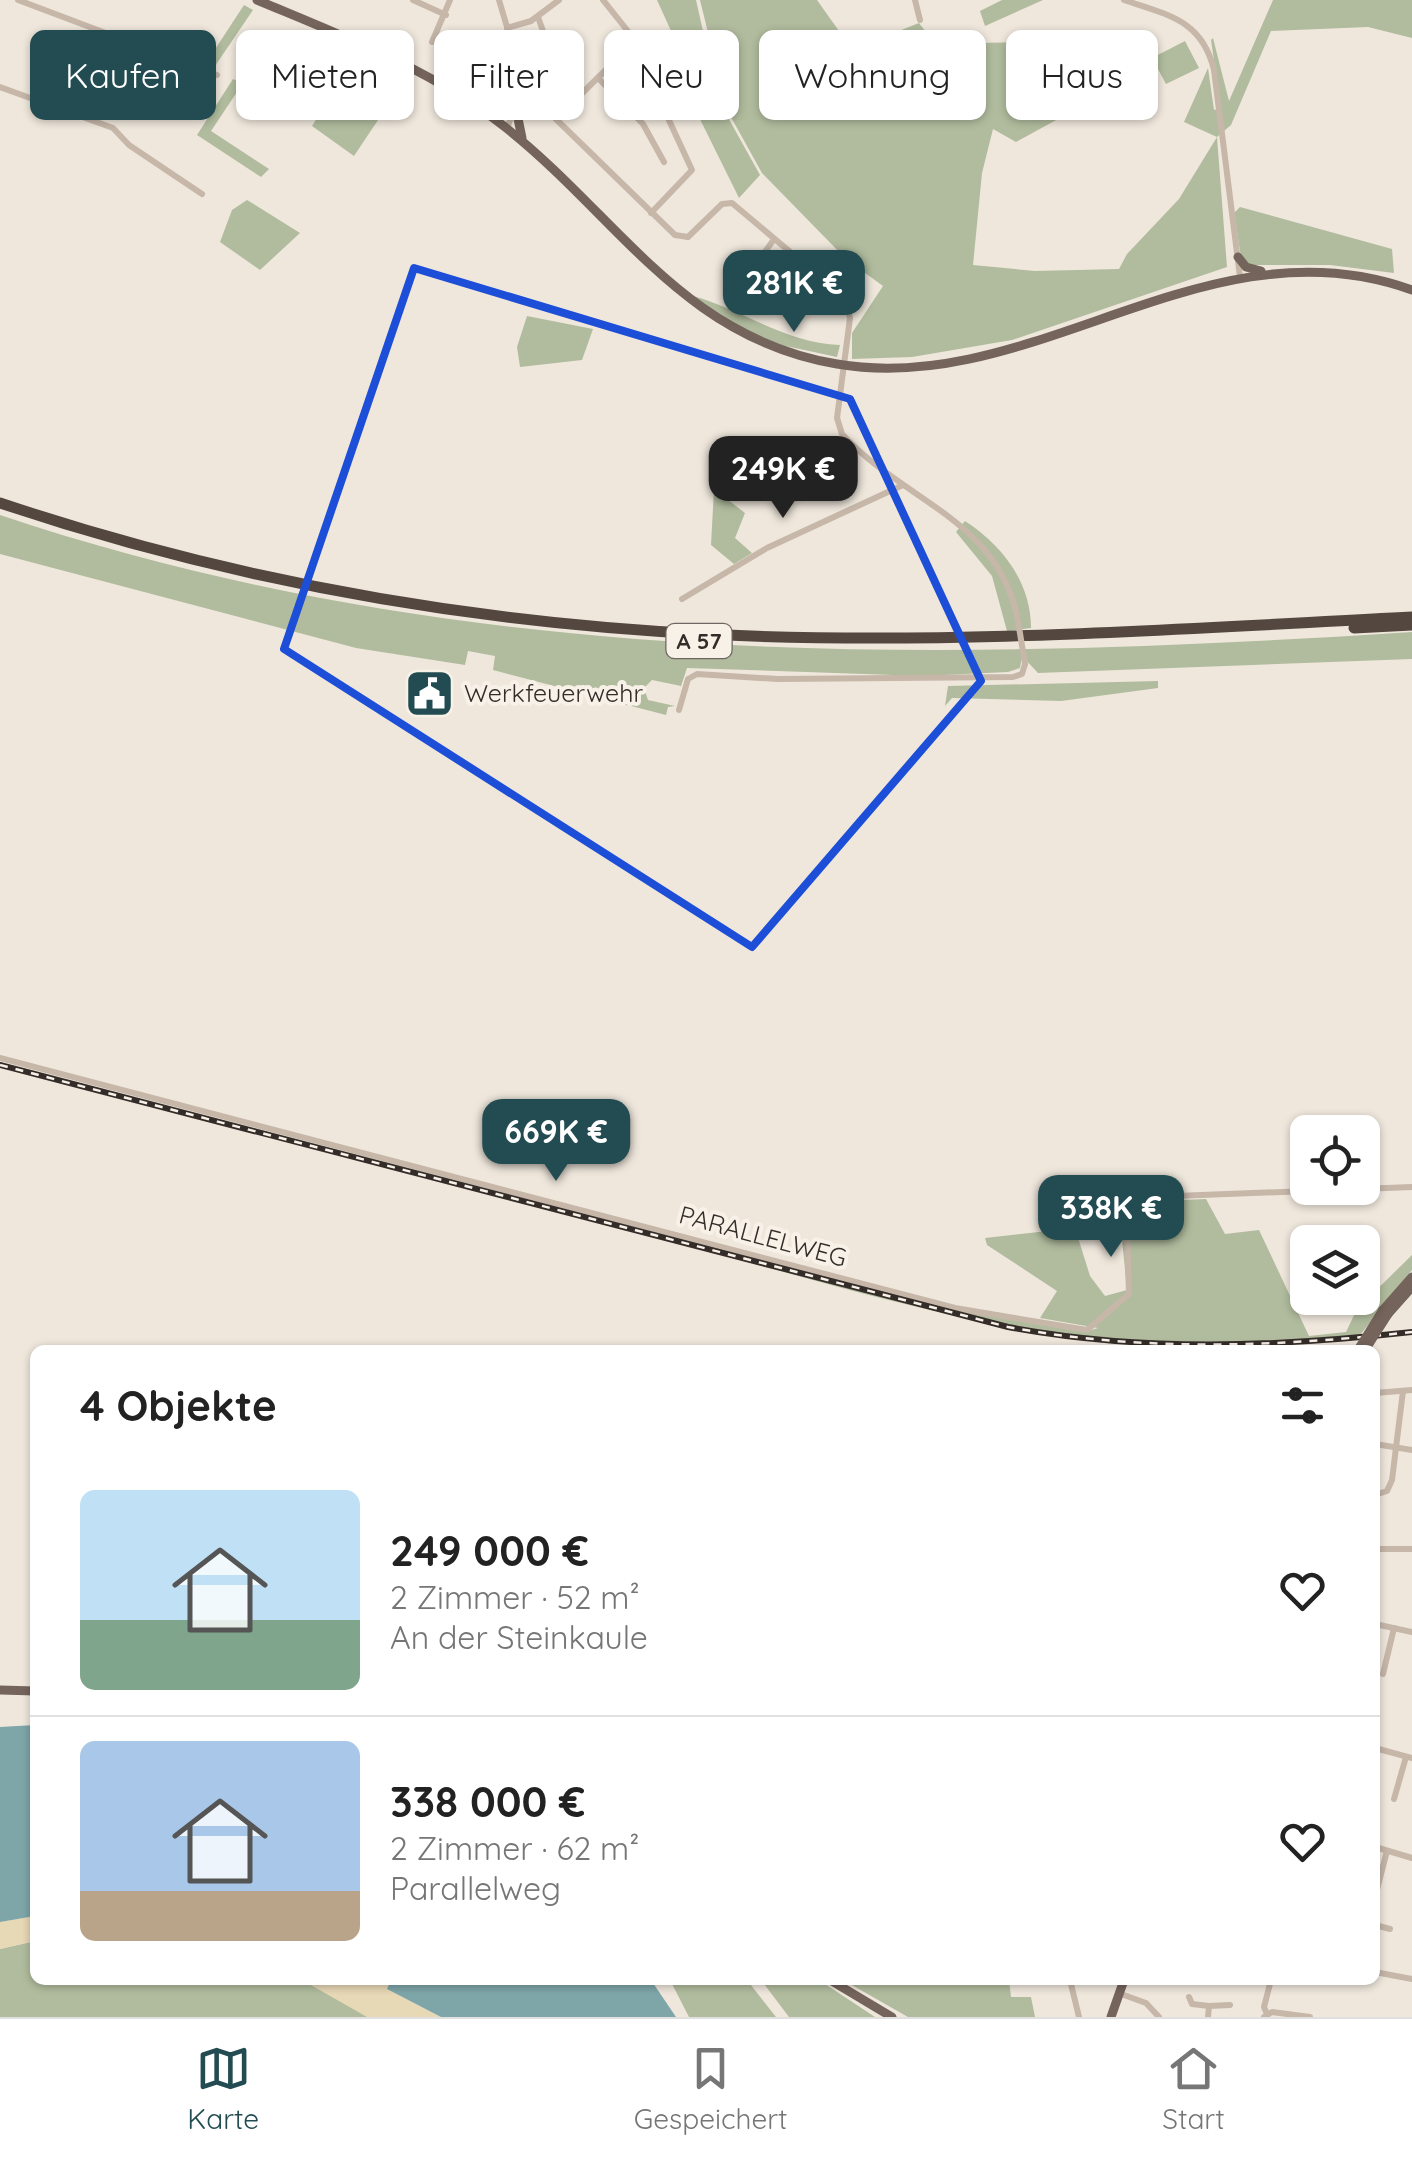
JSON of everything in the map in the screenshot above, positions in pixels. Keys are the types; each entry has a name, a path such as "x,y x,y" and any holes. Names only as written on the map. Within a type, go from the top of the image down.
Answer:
{"highway":[{"name":"A 57","path":"0,502 140,546 301,584 431,607 609,628 722,635 925,637 1412,617"},
{"name":"A 57","path":"0,510 136,552 314,594 448,617 590,634 850,645 1105,640 1412,625"}],"main road":[{"path":"257,0 414,69 508,130 700,309 762,344 843,366 894,368 970,357 1240,277 1274,272"},
{"path":"516,120 525,144"},
{"path":"1238,257 1250,269 1341,272 1412,290"},
{"path":"1365,1345 1412,1278"},
{"path":"1386,1312 1412,1287"},
{"path":"0,1690 30,1692"},
{"path":"838,1985 892,2017"},
{"path":"1111,2017 1123,1985"}],"street":[{"path":"18,0 217,75"},
{"path":"412,0 446,15"},
{"path":"432,42 450,0"},
{"path":"499,0 507,28 538,17 559,0"},
{"path":"603,0 627,30"},
{"path":"915,0 920,20"},
{"path":"1124,0 1184,20 1207,45 1214,70 1240,277"},
{"path":"538,17 543,30"},
{"path":"584,92 604,72"},
{"path":"598,78 642,124 664,162"},
{"path":"0,87 113,128 128,144 202,194"},
{"path":"508,130 512,120"},
{"path":"561,120 651,213 683,238 722,204 732,203 772,242 840,291 849,308 839,429 988,550 1010,588 1018,621 1025,664 1022,674 1013,677 778,679 697,674 688,679 680,710"},
{"path":"651,213 692,170 669,120"},
{"path":"751,294 738,284 772,242"},
{"path":"803,313 823,277"},
{"path":"682,599 767,548 903,484"},
{"name":"PARALLELWEG","path":"0,1058 955,1308 1087,1330 1116,1308 1130,1290 1127,1232 1118,1208 1124,1198 1412,1187"},
{"path":"1380,1393 1408,1391 1390,1486 1380,1493"},
{"path":"1380,1445 1412,1450"},
{"path":"1380,1550 1412,1549"},
{"path":"1380,1625 1412,1632"},
{"path":"1382,1674 1394,1628"},
{"path":"1380,1749 1409,1758 1394,1800"},
{"path":"1380,1849 1412,1858"},
{"path":"1380,1878 1387,1851"},
{"path":"1380,1926 1390,1928"},
{"path":"1380,1973 1412,1979"},
{"path":"1071,1985 1079,2017"},
{"path":"1270,1985 1264,2004 1266,2015 1310,2017"},
{"path":"1121,1994 1146,2003 1159,2017"},
{"path":"1189,1996 1192,2004 1230,2005"},
{"path":"1208,2017 1210,2006"}],"highlighted area":[{"path":"414,268 850,399 981,681 752,947 284,649"}],"green space":[{"path":"657,0 696,0 703,30 671,30"},
{"path":"700,0 817,0 838,30 759,30 759,120 986,120 986,43 1006,43 1006,120 1056,120 1016,142 993,129 982,173 973,265 1035,271 1119,269 1127,254 1179,199 1217,137 1227,267 1012,340 912,357 852,359 852,333 883,286 846,259 762,173 733,120 739,120 739,30 707,30"},
{"path":"1002,0 1043,0 985,26 980,11"},
{"path":"1273,0 1412,0 1412,38 1368,27 1271,31 1231,125 1217,137 1184,122 1208,68 1214,110 1221,108 1213,38 1229,101"},
{"path":"244,5 253,10 216,65 216,48"},
{"path":"919,23 924,30 901,30"},
{"path":"1185,41 1199,68 1166,84 1158,69 1158,55"},
{"path":"233,79 236,80 236,94 211,131 269,169 261,177 197,135 207,120 216,120 216,105"},
{"path":"316,120 378,120 354,156 312,126"},
{"path":"700,120 729,120 760,175 739,198"},
{"path":"247,200 300,233 260,270 220,242 232,210"},
{"path":"1240,207 1392,249 1394,273 1330,265 1248,265 1241,257 1234,213"},
{"path":"693,296 801,338 840,345 837,357 781,345 747,332"},
{"path":"527,316 593,329 582,360 520,367 517,347"},
{"path":"714,489 745,513 735,538 752,553 734,564 711,545"},
{"path":"0,515 174,566 348,603 523,628 699,643 876,649 1054,649 1412,632 1412,659 1038,673 1022,656 1020,668 1008,672 922,676 687,668 681,686 652,680 644,688 648,700 675,706 668,707 666,715 493,670 495,656 468,651 465,665 356,648 0,554"},
{"path":"965,521 991,541 1012,566 1026,595 1031,628 1007,631 992,576 956,532"},
{"path":"1158,681 1158,688 1061,701 952,698 945,706 948,686"},
{"path":"1206,1199 1225,1234 1259,1230 1290,1296 1290,1315 1299,1315 1309,1336 1346,1332 1354,1315 1376,1315 1360,1335 1242,1344 1124,1342 1004,1326 944,1313 649,1235 651,1229 954,1310 1084,1332 1098,1328 1040,1318 1057,1291 987,1245 985,1238 1075,1228 1090,1276 1105,1296 1127,1290 1121,1229 1132,1202"},
{"path":"1412,1255 1412,1270 1380,1310 1380,1286"},
{"path":"30,1942 30,1985 327,1985 376,2017 0,2017 0,1949"},
{"path":"673,1985 751,1985 776,2017 689,2017"},
{"path":"765,1985 827,1985 875,2017 789,2017"},
{"path":"852,1985 1010,1985 1011,1997 1031,1997 1035,2017 908,2017"}],"sand":[{"path":"30,1917 30,1942 0,1949 0,1922"},
{"path":"311,1985 389,1985 387,1989 441,2017 367,2017"}],"water":[{"path":"30,1725 30,1917 0,1922 0,1727"},
{"path":"389,1985 654,1985 676,2017 441,2017 387,1989"}],"railway":[{"path":"0,1065 1008,1327 1159,1344 1260,1344 1412,1332"}],"place":[{"name":"Werkfeuerwehr","path":"429,693"}]}
